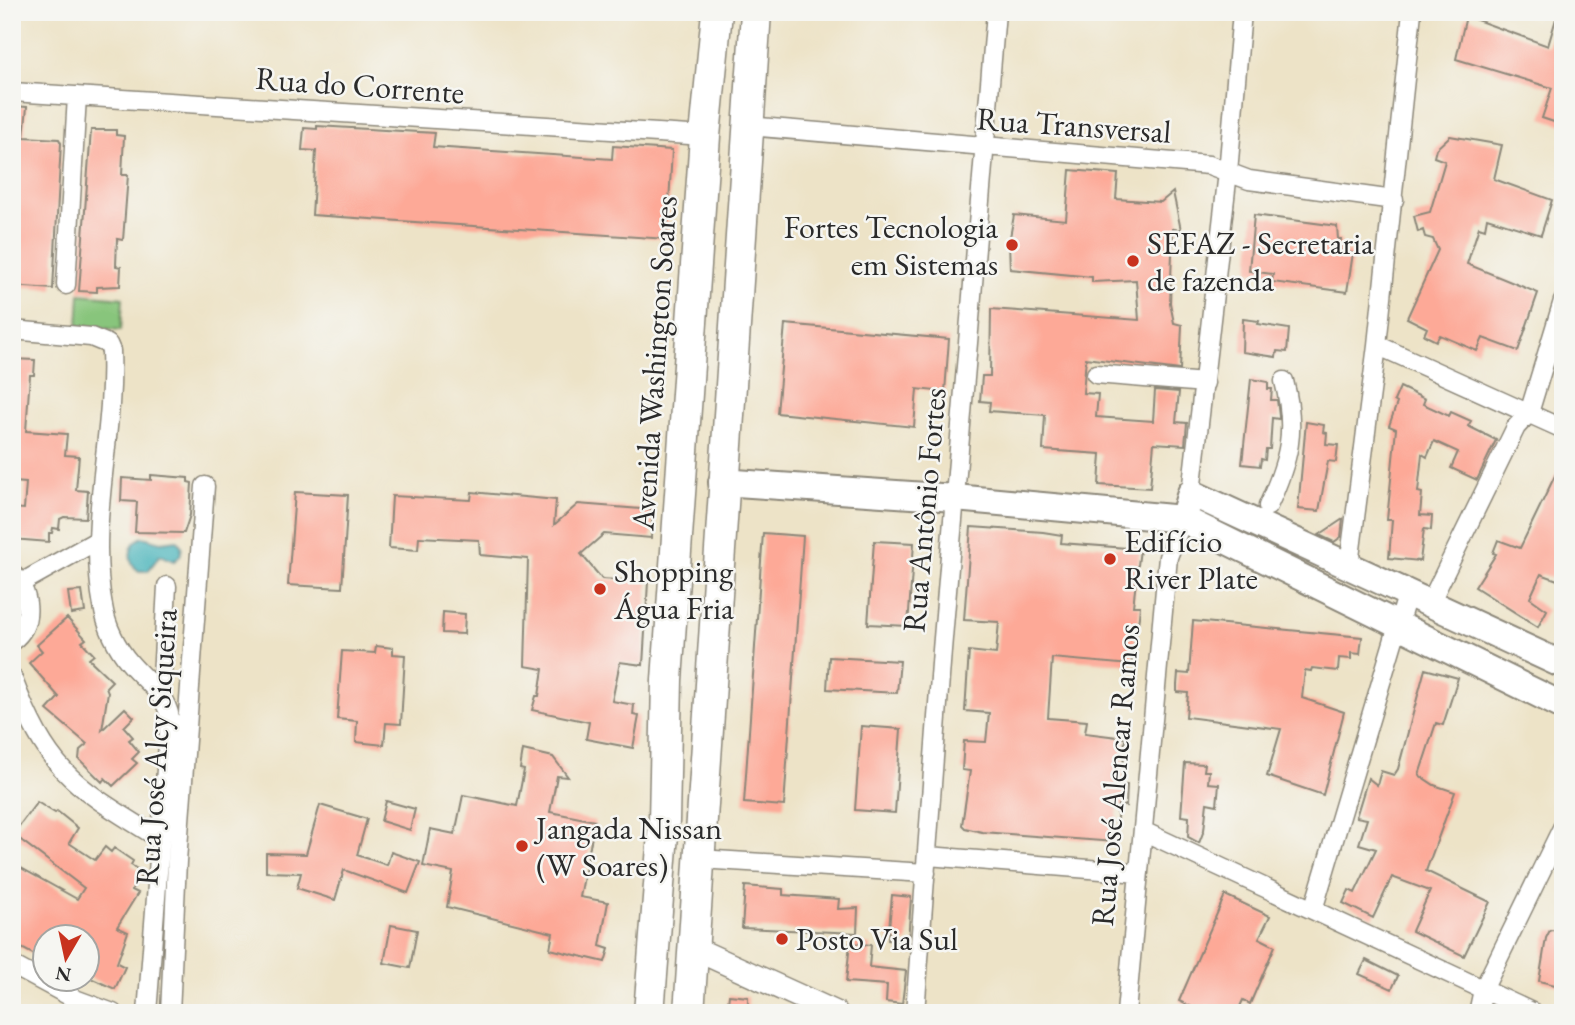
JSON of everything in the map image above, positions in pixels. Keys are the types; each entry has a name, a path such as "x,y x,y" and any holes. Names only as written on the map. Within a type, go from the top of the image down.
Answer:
{"highway":[{"name":"Avenida Washington Soares","path":"649,1013 664,821 667,680 705,136 717,12"},
{"path":"689,1013 722,482 756,12"}],"main road":[{"path":"722,482 954,498 1183,519 1563,705"},
{"path":"1191,493 1264,514 1349,565 1563,665"},
{"name":"Rua José Alencar Ramos","path":"1183,519 1191,493"}],"street":[{"name":"Rua Antônio Fortes","path":"915,1013 954,498 996,12"},
{"name":"Rua José Alencar Ramos","path":"1191,493 1228,172 1241,12"},
{"path":"1349,565 1394,200 1412,12"},
{"name":"Rua do Corrente","path":"12,92 705,136"},
{"path":"66,285 77,96"},
{"name":"Rua Transversal","path":"747,126 1209,165 1249,180 1394,200"},
{"path":"1313,910 1399,623 1419,597 1516,426 1529,413 1563,301"},
{"path":"12,330 91,337 108,344 111,351 98,540 102,600 113,636 128,662 161,696 168,707 170,718 147,1013"},
{"path":"1377,345 1563,429"},
{"path":"1096,374 1205,383"},
{"path":"1264,514 1283,473 1292,433 1292,410 1284,381"},
{"name":"Rua José Alcy Siqueira","path":"170,1013 178,847 205,486"},
{"name":"Rua José Alencar Ramos","path":"1126,1013 1168,557 1183,519"},
{"path":"12,641 27,621 28,603 17,578 98,540"},
{"path":"161,696 167,586"},
{"path":"12,677 42,746 64,775 92,797 160,839"},
{"path":"1478,1013 1483,990 1563,826"},
{"path":"1143,831 1534,1013"},
{"path":"699,859 927,864 1139,873"},
{"path":"693,948 836,1013"},
{"path":"12,965 75,999 113,1013"}],"green space":[{"path":"80,294 123,298 121,330 78,326"}],"water":[{"path":"143,537 161,542 177,540 182,547 180,556 174,561 160,555 148,571 139,571 132,563 130,553 134,544"}],"building":[{"path":"1558,12 1563,12 1563,125 1542,118 1552,88 1456,59 1466,16 1548,46"},
{"path":"13,106 27,107 24,137 59,139 61,143 53,289 12,286"},
{"path":"317,126 435,133 433,147 612,159 613,146 672,150 667,239 312,215 316,151 302,150 304,128 317,129"},
{"path":"91,130 116,130 116,135 124,136 122,175 128,175 123,240 117,239 116,266 121,267 120,286 97,287 97,292 79,291"},
{"path":"1450,136 1502,145 1494,179 1552,200 1541,235 1487,218 1485,229 1479,227 1467,264 1538,293 1518,351 1483,338 1477,351 1440,335 1436,341 1424,335 1427,328 1407,318 1438,250 1433,239 1425,237 1423,230 1418,232 1414,216 1430,212 1445,161 1434,157 1436,149"},
{"path":"1070,170 1118,174 1116,199 1161,202 1173,192 1181,230 1173,229 1170,303 1174,323 1182,325 1180,370 1086,358 1083,393 1098,394 1096,417 1153,421 1155,390 1179,392 1176,422 1187,423 1185,445 1154,443 1150,488 1099,485 1101,454 1043,450 1045,415 989,411 990,402 980,401 982,376 990,376 991,309 1139,320 1136,280 1092,282 1092,277 1010,269 1009,243 1014,215 1066,220"},
{"path":"1254,215 1337,226 1338,239 1341,239 1340,251 1353,253 1347,292 1272,282 1273,274 1249,271"},
{"path":"1243,319 1289,329 1287,352 1277,351 1276,357 1242,352"},
{"path":"785,324 949,339 945,392 917,389 914,427 777,413"},
{"path":"12,359 35,360 34,375 30,375 26,431 67,434 65,455 79,456 76,490 88,491 86,518 60,519 59,529 53,528 52,533 49,533 49,542 12,539 12,508 24,509 26,483 14,482 12,474"},
{"path":"1251,379 1268,382 1268,389 1272,389 1271,400 1277,400 1279,416 1279,419 1272,418 1270,449 1266,449 1265,460 1261,459 1260,466 1242,464"},
{"path":"1400,387 1425,399 1423,404 1449,416 1451,412 1471,421 1468,426 1496,440 1477,480 1451,468 1458,452 1434,441 1427,457 1422,454 1418,492 1422,493 1420,515 1432,516 1431,530 1424,529 1420,561 1389,558 1392,520 1387,520 1396,429 1389,426"},
{"path":"1306,422 1324,425 1323,432 1327,433 1326,444 1338,445 1336,462 1328,461 1319,511 1298,509"},
{"path":"1563,459 1563,582 1541,574 1530,598 1547,610 1538,627 1475,587 1496,554 1493,553 1498,540 1520,548"},
{"path":"151,475 188,478 188,482 192,483 190,515 184,533 135,532 137,502 121,501 122,478 151,480"},
{"path":"295,492 348,495 342,588 288,585"},
{"path":"472,492 556,500 554,525 578,504 653,510 651,538 604,534 581,554 602,579 648,582 643,665 620,662 612,701 634,705 633,715 639,716 633,748 586,739 589,722 532,710 536,696 539,696 543,669 525,666 528,559 480,555 479,540 419,537 418,550 389,548 392,496 471,500"},
{"path":"1343,519 1341,537 1334,542 1319,535"},
{"path":"971,527 1043,532 1062,535 1061,543 1140,549 1133,606 1140,606 1131,665 1052,658 1048,718 1087,721 1085,733 1125,738 1122,785 1127,785 1126,806 1118,805 1115,842 982,832 962,825 970,771 962,770 964,741 986,742 989,713 965,711 969,651 996,654 999,622 964,620"},
{"path":"763,533 803,536 784,806 744,803"},
{"path":"874,541 914,543 908,626 868,624"},
{"path":"82,591 85,612 71,614 68,592"},
{"path":"443,612 465,614 464,634 442,633"},
{"path":"67,618 86,639 82,642 94,655 89,659 112,681 106,687 108,692 102,730 125,708 134,717 124,727 133,737 129,740 139,752 132,759 137,763 113,786 105,778 102,782 79,759 80,750 87,744 47,710 59,697 29,663 42,651 37,645"},
{"path":"1193,621 1362,637 1360,654 1351,653 1351,659 1339,658 1338,671 1312,668 1311,671 1305,670 1302,698 1344,712 1323,795 1267,776 1281,729 1186,717 1188,693 1177,692 1177,685 1178,673 1189,674"},
{"path":"376,646 393,648 393,654 405,655 401,724 386,723 384,745 356,742 357,721 337,719 342,651 375,653"},
{"path":"829,657 900,661 897,693 827,689"},
{"path":"1425,669 1458,678 1443,725 1436,723 1419,775 1434,785 1455,792 1426,871 1490,902 1464,956 1412,931 1430,891 1392,877 1373,918 1343,903 1349,890 1355,893 1376,849 1359,844 1367,819 1356,817 1368,778 1377,785 1381,771 1394,775 1398,769"},
{"path":"861,726 901,729 895,813 855,810"},
{"path":"523,750 553,757 568,777 557,776 550,812 595,821 580,897 608,902 600,946 609,949 605,962 550,949 553,933 447,907 453,872 423,866 430,829 455,834 463,795 517,806 524,770 520,769"},
{"path":"1185,763 1205,764 1204,771 1209,771 1208,783 1219,784 1217,805 1207,803 1204,830 1199,843 1188,837 1189,817 1181,816"},
{"path":"386,801 415,809 410,830 381,821"},
{"path":"37,802 55,813 57,811 78,828 69,843 95,860 105,847 111,852 114,848 133,861 131,865 143,873 132,890 138,893 117,927 128,932 117,963 125,967 115,989 102,983 102,923 32,923 32,954 12,943 12,863 77,899 84,888 13,834"},
{"path":"320,805 367,819 357,855 387,865 391,852 420,862 408,893 344,870 335,900 297,888 301,873 266,872 266,853 306,854"},
{"path":"745,886 783,889 783,895 839,899 838,909 858,908 857,933 742,928"},
{"path":"892,895 911,897 908,942 888,940"},
{"path":"1225,895 1270,916 1259,938 1275,946 1250,1004 1243,1000 1237,1013 1204,1013 1179,1001"},
{"path":"391,925 417,930 410,968 384,963"},
{"path":"1550,930 1563,931 1563,987 1539,981 1546,938"},
{"path":"850,943 871,945 869,967 906,971 902,1004 886,1002 887,985 846,982"},
{"path":"1366,960 1398,976 1392,989 1359,974"},
{"path":"729,995 748,997 748,1013 727,1013"}],"place":[{"name":"Fortes Tecnologia em Sistemas","path":"1012,245"},
{"name":"SEFAZ - Secretaria de fazenda","path":"1133,261"},
{"name":"Edifício River Plate","path":"1110,559"},
{"name":"Shopping Água Fria","path":"600,589"},
{"name":"Jangada Nissan (W Soares)","path":"522,846"},
{"name":"Posto Via Sul","path":"782,939"}]}
